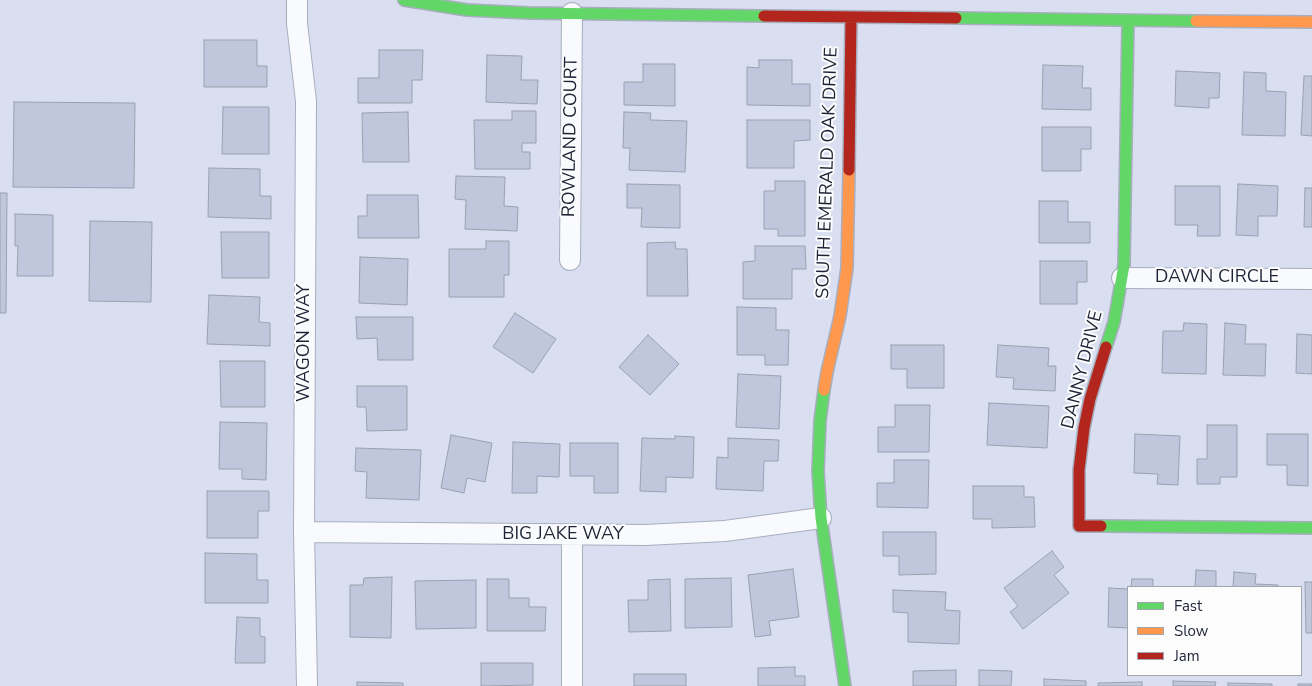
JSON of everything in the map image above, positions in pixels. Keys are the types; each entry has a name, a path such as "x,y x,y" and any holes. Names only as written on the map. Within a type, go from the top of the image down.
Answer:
{"street":[{"name":"WAGON WAY","path":"297,0 297,23 306,101 304,532 307,686"},
{"path":"404,0 467,10 528,13 1312,22"},
{"name":"ROWLAND COURT","path":"570,260 572,13"},
{"name":"SOUTH EMERALD OAK DRIVE","path":"845,686 822,518 818,471 820,421 827,372 840,316 847,268 851,17"},
{"name":"DANNY DRIVE","path":"1128,20 1124,265 1114,322 1090,399 1084,428 1079,470 1079,526 1312,528"},
{"name":"DAWN CIRCLE","path":"1122,278 1312,279"},
{"name":"BIG JAKE WAY","path":"304,532 645,535 725,531 822,518"},
{"path":"572,535 572,686"}],"building":[{"path":"204,40 257,40 257,66 267,66 267,87 204,87"},
{"path":"379,50 423,50 422,80 412,80 412,103 358,103 358,78 379,78"},
{"path":"487,55 522,56 521,80 538,80 537,104 486,102"},
{"path":"759,60 792,60 792,84 810,84 810,106 747,105 747,67 759,68"},
{"path":"643,64 675,64 675,106 624,105 624,82 643,82"},
{"path":"1043,65 1083,66 1082,88 1091,88 1091,110 1042,109"},
{"path":"1176,71 1220,73 1219,98 1209,98 1209,108 1175,106"},
{"path":"1244,72 1266,73 1266,91 1286,92 1285,136 1242,135"},
{"path":"1304,76 1312,76 1312,136 1301,135"},
{"path":"14,102 135,103 134,188 13,187"},
{"path":"223,107 269,107 269,154 222,154"},
{"path":"512,111 536,111 536,143 522,143 522,152 530,152 530,169 475,169 474,120 512,120"},
{"path":"408,112 409,162 363,162 362,113"},
{"path":"624,112 651,113 650,120 687,121 685,172 629,170 630,148 623,148"},
{"path":"747,120 810,120 810,140 794,141 794,168 747,168"},
{"path":"1042,127 1091,127 1091,149 1081,149 1081,171 1042,171"},
{"path":"209,168 260,169 260,196 271,196 271,219 208,217"},
{"path":"456,176 505,177 504,206 518,207 517,231 465,229 466,200 455,199"},
{"path":"775,181 805,181 805,236 778,236 778,229 764,229 764,191 775,191"},
{"path":"627,184 680,185 680,228 641,227 642,208 627,208"},
{"path":"1238,184 1278,186 1277,216 1258,216 1258,236 1236,235"},
{"path":"1175,186 1220,186 1220,236 1197,236 1198,225 1175,225"},
{"path":"1305,188 1312,188 1312,227 1304,227"},
{"path":"0,193 7,193 6,313 0,313"},
{"path":"367,195 418,195 419,238 358,238 358,216 367,216"},
{"path":"1039,201 1068,201 1068,222 1090,222 1090,243 1039,243"},
{"path":"15,214 53,215 53,276 17,276 18,246 15,246"},
{"path":"90,221 152,222 151,302 89,301"},
{"path":"221,232 269,232 269,278 222,278"},
{"path":"486,241 509,241 509,275 504,275 504,297 449,297 449,249 486,249"},
{"path":"675,242 676,249 687,249 688,296 647,296 647,243"},
{"path":"755,246 805,246 806,269 792,269 792,299 743,299 743,262 755,261"},
{"path":"360,257 408,259 407,305 359,303"},
{"path":"1040,261 1087,261 1087,282 1077,282 1077,304 1040,304"},
{"path":"209,295 260,297 259,322 270,323 270,346 207,344"},
{"path":"737,307 776,308 776,330 789,330 788,365 765,365 765,355 737,355"},
{"path":"515,313 556,339 533,373 493,347"},
{"path":"356,317 413,317 413,360 378,360 377,338 357,339"},
{"path":"1184,323 1207,324 1206,374 1162,373 1163,331 1183,331"},
{"path":"1225,323 1246,325 1245,344 1266,344 1265,376 1223,375"},
{"path":"1297,334 1312,335 1312,374 1296,373"},
{"path":"648,335 679,364 650,395 619,367"},
{"path":"891,345 944,345 944,388 907,388 907,369 891,369"},
{"path":"998,345 1049,348 1048,366 1056,366 1055,391 1013,389 1014,378 996,377"},
{"path":"220,361 265,361 265,407 221,407"},
{"path":"738,374 781,376 779,429 736,427"},
{"path":"357,386 407,386 407,430 367,431 366,407 357,407"},
{"path":"989,403 1049,406 1047,448 987,445"},
{"path":"895,405 930,405 929,452 878,452 878,427 895,427"},
{"path":"220,422 267,423 266,480 242,479 242,469 219,469"},
{"path":"1207,425 1237,425 1237,477 1220,477 1220,484 1197,484 1197,459 1207,459"},
{"path":"1135,434 1180,436 1178,485 1157,484 1158,474 1134,473"},
{"path":"1267,434 1308,434 1308,486 1287,485 1287,465 1267,465"},
{"path":"451,435 492,443 485,482 467,478 464,493 441,488"},
{"path":"675,436 694,437 693,478 666,477 666,492 640,491 642,438 675,439"},
{"path":"728,438 779,440 778,461 764,461 763,491 716,489 717,457 728,458"},
{"path":"513,442 560,444 559,477 537,476 537,493 512,493"},
{"path":"570,443 618,443 618,493 594,493 594,476 570,476"},
{"path":"356,448 421,450 419,500 366,498 367,472 355,471"},
{"path":"894,460 929,460 928,508 877,507 877,483 894,483"},
{"path":"973,486 1024,486 1024,497 1034,497 1035,527 992,528 992,519 973,519"},
{"path":"207,491 269,491 269,511 258,511 258,538 207,538"},
{"path":"883,532 936,532 936,574 899,575 899,556 883,556"},
{"path":"1052,551 1064,567 1054,575 1069,593 1023,629 1010,612 1018,606 1004,588"},
{"path":"205,553 257,554 257,580 268,580 268,603 205,603"},
{"path":"793,569 799,617 769,621 771,635 755,637 748,575"},
{"path":"1196,570 1216,571 1216,586 1195,586"},
{"path":"1234,572 1256,574 1255,584 1278,585 1278,586 1233,586"},
{"path":"392,577 391,638 350,637 350,585 363,585 364,578"},
{"path":"731,578 732,627 685,628 685,579"},
{"path":"487,579 509,579 509,598 529,598 529,607 546,607 545,631 487,631"},
{"path":"670,579 671,631 629,632 628,600 648,600 648,580"},
{"path":"1132,579 1153,579 1153,586 1131,586"},
{"path":"476,580 476,628 416,629 415,581"},
{"path":"1305,582 1312,582 1312,633 1306,633"},
{"path":"1109,588 1127,589 1127,628 1108,627"},
{"path":"893,590 946,592 945,610 960,611 959,644 908,642 908,613 893,612"},
{"path":"237,617 260,618 260,636 265,637 265,663 235,663"},
{"path":"481,663 533,663 533,685 481,686"},
{"path":"795,667 795,676 805,676 805,686 758,686 758,668"},
{"path":"956,670 956,686 913,686 913,671"},
{"path":"979,670 1012,671 1011,686 979,686"},
{"path":"634,674 686,674 686,686 634,686"},
{"path":"1044,679 1086,681 1086,686 1044,686"},
{"path":"1173,681 1216,682 1215,686 1173,686"},
{"path":"357,682 403,683 403,686 357,686"},
{"path":"1142,682 1142,686 1098,686 1098,683"},
{"path":"1228,683 1272,684 1272,686 1228,686"},
{"path":"1298,684 1312,684 1312,686 1298,686"}],"traffic: fast":[{"path":"404,0 467,10 529,13 764,16"},
{"path":"956,18 1196,21"},
{"path":"1106,347 1114,322 1124,265 1128,20"},
{"path":"824,390 820,421 818,471 821,518 845,686"},
{"path":"1101,526 1312,528"}],"traffic: slow":[{"path":"1196,21 1312,22"},
{"path":"824,390 840,316 847,268 849,170"}],"traffic: jam":[{"path":"764,16 956,18"},
{"path":"849,170 851,17"},
{"path":"1101,526 1079,526 1079,470 1090,399 1106,347"}]}
